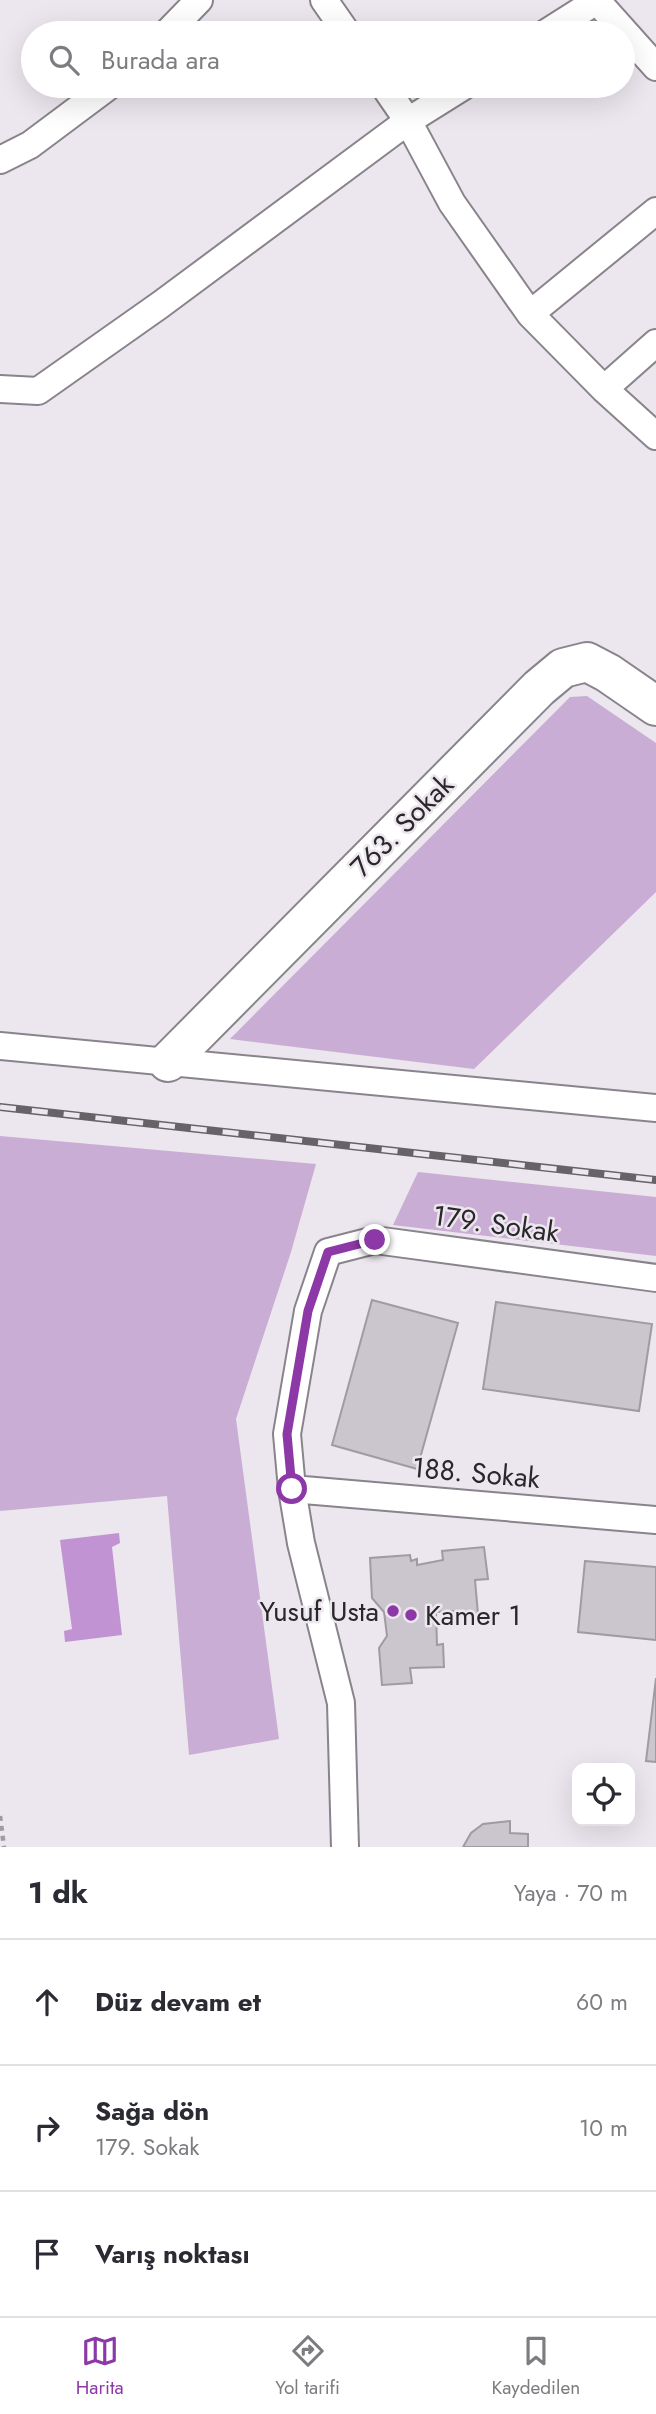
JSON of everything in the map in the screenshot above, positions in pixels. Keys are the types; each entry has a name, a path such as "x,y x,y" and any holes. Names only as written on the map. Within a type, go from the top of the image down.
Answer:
{"street":[{"path":"179,21 199,0"},
{"path":"324,0 339,21"},
{"path":"565,21 597,1 615,21"},
{"path":"635,44 656,67"},
{"path":"0,160 30,145 93,98"},
{"path":"392,98 408,121 452,203 530,314 604,389 656,436"},
{"path":"0,388 38,391 408,121 445,98"},
{"path":"530,314 656,211"},
{"path":"604,389 656,343"},
{"name":"763. Sokak","path":"168,1062 539,688 563,668 587,662 656,706"},
{"path":"0,1046 656,1108"},
{"name":"179. Sokak","path":"292,1489 287,1434 308,1311 328,1252 375,1240 656,1278"},
{"path":"292,1489 301,1543 341,1703 345,1847"},
{"name":"188. Sokak","path":"292,1489 656,1520"}],"path":[{"path":"0,1816 4,1847"}],"shaded area":[{"path":"587,696 656,743 656,892 474,1069 230,1039 570,697"},
{"path":"0,1136 316,1164 291,1252 236,1419 279,1739 189,1755 167,1496 0,1511"},
{"path":"418,1172 656,1197 656,1256 393,1225"},
{"path":"119,1533 120,1543 112,1547 122,1635 65,1642 64,1631 72,1629 60,1540"}],"building":[{"path":"372,1300 458,1323 417,1469 332,1445"},
{"path":"496,1302 652,1324 639,1411 483,1389"},
{"name":"Kamer 1","path":"484,1547 488,1579 475,1580 478,1614 455,1617 454,1611 436,1612 437,1645 443,1644 444,1667 410,1668 412,1683 382,1685 379,1648 387,1636 384,1612 372,1598 370,1558 410,1555 411,1561 417,1559 417,1565 443,1560 442,1551"},
{"path":"585,1561 656,1567 656,1640 578,1632"},
{"path":"656,1678 656,1762 646,1761"},
{"path":"510,1821 510,1833 528,1834 528,1847 463,1847 471,1833 483,1824"}],"railway":[{"path":"0,1107 656,1180"}],"place":[{"name":"Yusuf Usta","path":"393,1611"},
{"name":"Kamer 1","path":"411,1615"}],"route":[{"path":"292,1489 287,1434 308,1311 328,1252 375,1240"}]}
